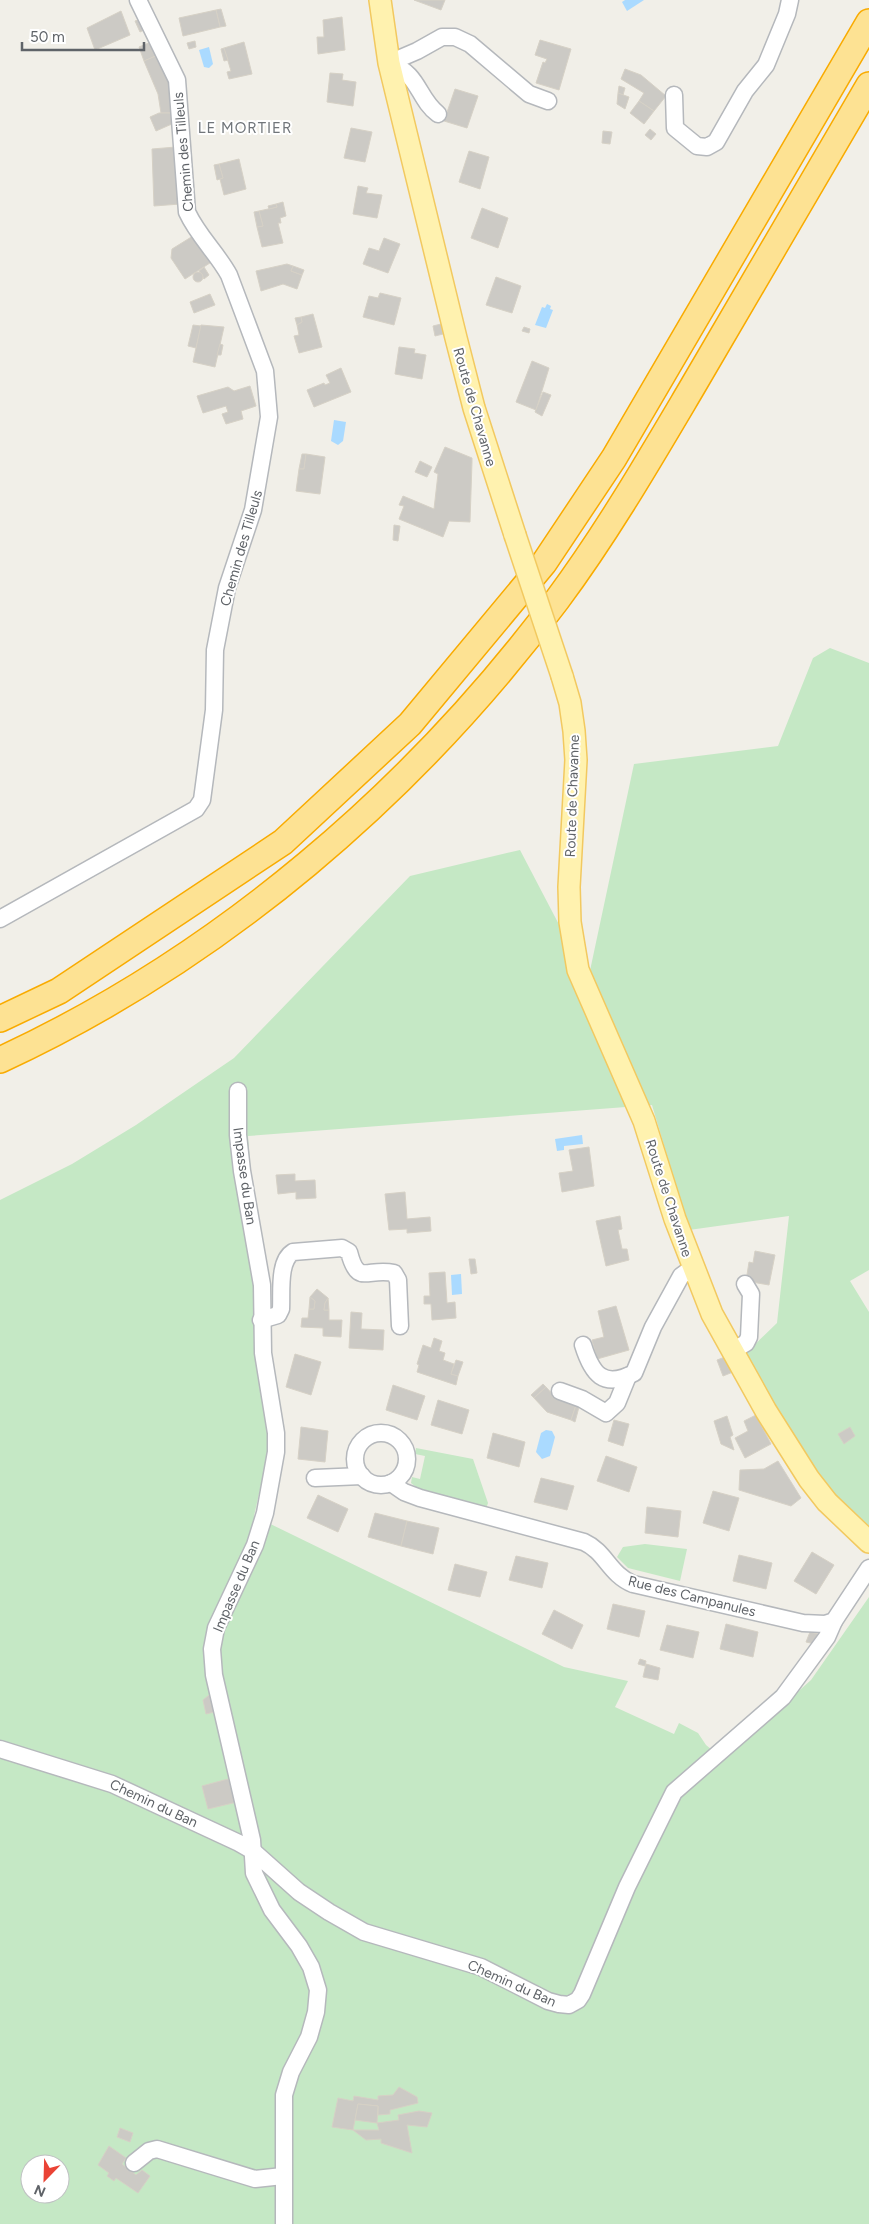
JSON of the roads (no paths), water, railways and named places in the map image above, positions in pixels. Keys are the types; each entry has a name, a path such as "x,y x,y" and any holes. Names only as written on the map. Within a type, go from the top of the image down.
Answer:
{"highway":[{"path":"0,1019 59,991 283,842 410,724 544,563 614,458 869,22"},
{"path":"0,1060 134,987 248,910 301,869 374,804 435,744 485,689 560,596 642,471 869,85"}],"main road":[{"name":"Route de Chavanne","path":"380,0 389,63 474,408 570,702 576,760 569,886 573,944 578,970 644,1121 692,1268 712,1314 766,1411 809,1479 827,1502 869,1542"}],"street":[{"name":"Chemin des Tilleuls","path":"0,919 196,809 202,800 214,710 216,650 228,588 253,510 264,452 269,417 265,371 229,275 196,230 187,212 177,80 138,0"},
{"path":"674,95 675,128 697,146 707,147 716,142 745,91 766,65 787,14 790,0"},
{"path":"389,63 417,51 442,37 455,37 470,44 529,94 548,101"},
{"path":"389,63 404,70 420,88 426,101 438,114"},
{"name":"Impasse du Ban","path":"238,1091 238,1135 242,1171 262,1285 261,1320 263,1353 276,1433 272,1480 254,1544 220,1619 212,1649 214,1675 250,1826 254,1873 272,1910 311,1967 318,1990 316,2012 309,2036 291,2072 284,2095 284,2224"},
{"path":"261,1320 278,1315 282,1309 284,1263 287,1255 292,1252 342,1248 349,1252 353,1268 360,1273 394,1273 398,1280 400,1326"},
{"path":"583,1345 589,1364 600,1376 610,1379 634,1373 647,1338 681,1276 692,1268"},
{"path":"732,1351 746,1343 749,1337 751,1294 745,1284"},
{"path":"560,1391 582,1399 606,1413 617,1403 628,1376"},
{"path":"315,1478 362,1476 355,1460 360,1444 374,1434 383,1433 399,1440 407,1455 404,1471 391,1483"},
{"name":"Rue des Campanules","path":"362,1476 375,1484 391,1483 404,1492 420,1498 584,1542 600,1553 618,1576 633,1584 803,1623 825,1624 834,1621"},
{"path":"834,1621 869,1568"},
{"name":"Chemin du Ban","path":"0,1749 112,1784 253,1850 299,1892 364,1932 481,1967 548,2001 569,2005 578,2000 582,1994 627,1887 674,1792 783,1697 827,1637 834,1621"},
{"path":"134,2163 149,2151 157,2149 255,2179 283,2176"}],"water":[{"path":"625,0 644,0 627,11 622,2"},
{"path":"209,47 213,64 209,68 204,67 199,50"},
{"path":"547,304 553,310 546,328 535,325 542,307 545,308"},
{"path":"334,420 346,422 343,441 338,445 331,441"},
{"path":"582,1135 583,1144 564,1146 564,1150 557,1151 555,1139"},
{"path":"461,1274 462,1294 452,1295 451,1275"},
{"path":"546,1430 552,1431 555,1437 550,1456 542,1459 536,1452 541,1433"}],"district":[{"name":"LE MORTIER","path":"245,128"}]}
